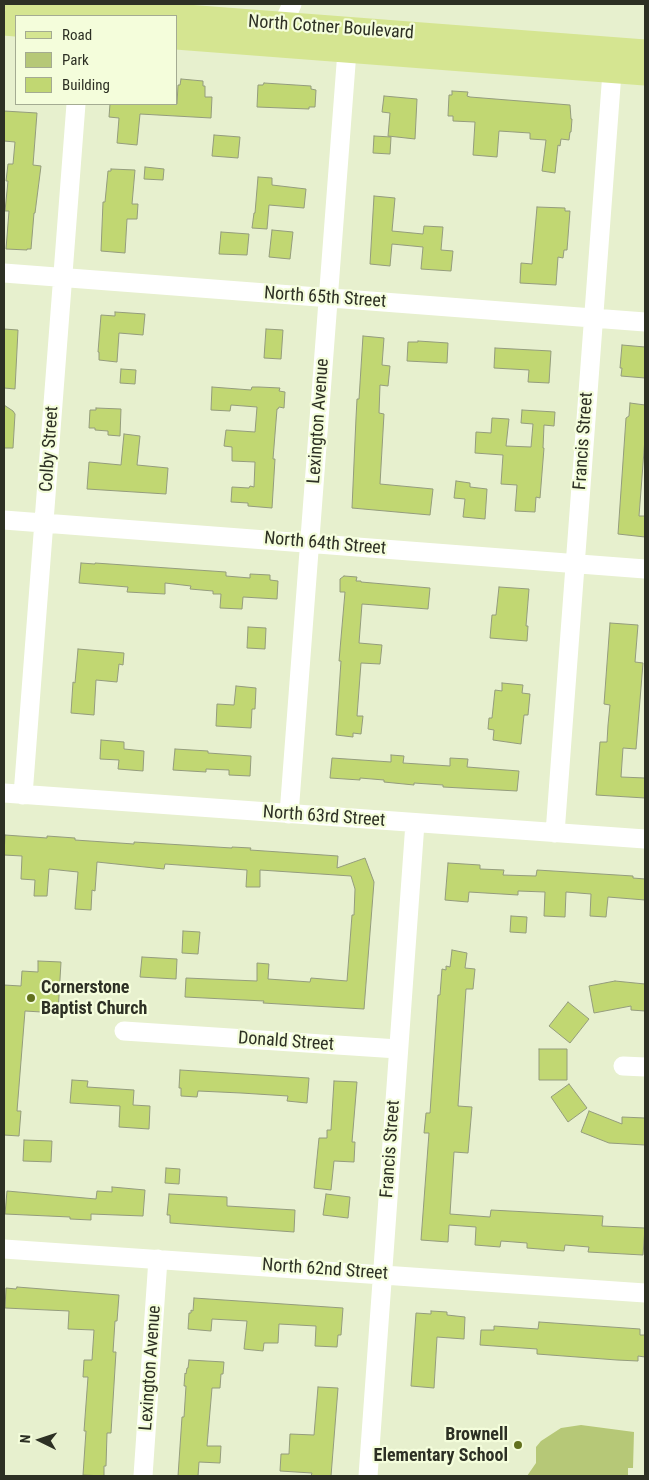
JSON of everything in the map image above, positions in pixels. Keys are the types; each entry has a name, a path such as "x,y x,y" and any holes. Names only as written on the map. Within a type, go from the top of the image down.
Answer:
{"main road":[{"name":"North Cotner Boulevard","path":"16,4 155,15"},
{"name":"North Cotner Boulevard","path":"178,17 285,24 348,39 612,60 645,73"},
{"name":"North Cotner Boulevard","path":"178,37 285,24"},
{"name":"North Cotner Boulevard","path":"612,60 645,52"}],"street":[{"name":"Lexington Avenue","path":"288,814 348,39"},
{"name":"Francis Street","path":"555,833 612,60"},
{"name":"Colby Street","path":"23,795 76,105"},
{"name":"North 65th Street","path":"4,273 645,322"},
{"name":"North 64th Street","path":"4,520 645,568"},
{"name":"North 63rd Street","path":"4,793 645,839"},
{"name":"Francis Street","path":"368,1476 415,823"},
{"name":"Donald Street","path":"124,1031 398,1049"},
{"path":"623,1066 645,1067"},
{"name":"North 62nd Street","path":"4,1248 645,1293"},
{"name":"Lexington Avenue","path":"143,1476 158,1259"}],"green space":[{"path":"581,1425 634,1432 633,1468 628,1468 628,1476 527,1476 536,1463 536,1447 541,1441 561,1428"}],"building":[{"path":"181,79 203,81 205,97 212,97 211,118 140,114 137,145 117,143 119,118 109,117 110,105 178,105 178,85 180,85"},
{"path":"264,83 311,86 311,89 316,90 315,107 309,107 309,109 257,107 258,85 263,85"},
{"path":"452,91 468,92 467,96 470,97 570,105 571,132 569,140 561,139 560,146 558,145 555,173 542,171 546,140 530,139 530,133 499,131 497,157 473,155 475,122 453,121 453,116 448,116 449,95 452,95"},
{"path":"384,96 417,99 415,139 388,136 390,113 382,112"},
{"path":"4,111 37,113 33,165 41,166 31,249 27,250 6,249 9,211 5,211 8,181 6,181 8,164 13,164 15,142 4,141"},
{"path":"214,135 240,137 238,158 212,156"},
{"path":"374,136 391,137 390,154 373,153"},
{"path":"145,167 164,169 163,180 144,179"},
{"path":"111,169 135,170 132,204 138,204 137,219 127,219 125,253 101,251 103,202 105,202 108,171 111,171"},
{"path":"258,177 272,178 272,185 306,189 304,208 269,205 267,229 252,228"},
{"path":"374,196 395,198 392,231 423,234 424,226 443,227 441,250 453,251 451,271 421,269 423,247 392,244 390,266 370,264"},
{"path":"537,207 565,208 565,211 570,211 567,250 564,250 563,258 558,257 556,285 520,283 521,263 532,264"},
{"path":"272,230 293,232 290,259 269,257"},
{"path":"221,232 249,234 247,255 219,254"},
{"path":"115,312 145,314 143,335 119,333 117,362 99,360 101,315 115,316"},
{"path":"4,329 18,330 15,389 4,388"},
{"path":"266,329 283,330 281,359 264,358"},
{"path":"363,336 384,338 382,365 390,366 388,386 380,385 379,413 384,414 380,484 433,489 430,515 352,508 357,399 359,399"},
{"path":"408,342 448,343 447,363 407,361"},
{"path":"622,345 645,347 645,378 621,376"},
{"path":"495,348 551,351 549,383 528,382 529,370 494,368"},
{"path":"121,369 136,370 135,384 120,383"},
{"path":"212,387 251,390 252,387 280,388 279,391 285,392 284,408 279,407 277,409 272,508 231,502 232,487 254,487 255,462 232,461 232,447 224,446 226,430 255,432 257,407 231,405 230,411 211,410"},
{"path":"630,403 645,405 645,438 639,516 645,516 645,537 618,534 626,418 629,416"},
{"path":"4,405 15,414 13,448 4,448"},
{"path":"96,408 121,409 120,436 108,435 108,431 89,428 90,410 96,410"},
{"path":"522,410 555,412 554,426 544,425 540,498 536,497 535,512 515,511 517,485 501,484 503,455 475,453 476,432 491,433 492,418 509,419 506,446 531,447 533,424 521,423"},
{"path":"124,434 140,436 137,465 168,468 166,494 87,489 89,462 121,465"},
{"path":"456,481 470,483 470,487 487,489 485,519 463,517 465,499 454,498"},
{"path":"81,563 226,572 226,576 250,578 250,574 270,575 270,580 278,581 277,599 243,597 242,609 220,608 221,594 213,594 213,591 190,589 191,586 165,583 165,594 127,592 128,587 79,583"},
{"path":"344,576 357,577 356,581 361,582 430,588 428,609 362,604 359,643 382,645 380,664 361,663 357,716 363,716 361,734 353,733 353,737 336,735 341,661 339,661 345,592 340,592 340,579"},
{"path":"499,587 529,589 526,626 528,626 527,641 490,638 492,615 496,615"},
{"path":"610,623 638,625 635,662 643,663 636,749 623,748 621,777 645,778 645,798 596,795 600,742 607,742 610,705 604,704"},
{"path":"248,627 266,628 265,649 247,648"},
{"path":"78,649 124,653 123,665 119,664 117,682 96,680 94,715 71,713"},
{"path":"502,683 523,685 522,693 530,694 528,715 524,715 521,744 493,740 494,730 488,729 489,718 492,718 495,690 502,691"},
{"path":"236,686 256,688 255,709 252,709 251,728 216,726 217,704 234,705"},
{"path":"101,740 124,742 124,749 144,751 143,771 118,769 119,760 100,759"},
{"path":"175,749 251,756 250,776 229,775 229,770 206,769 206,772 173,770"},
{"path":"391,755 404,756 403,763 450,766 450,758 468,759 467,767 519,771 517,791 443,787 443,785 414,783 414,785 360,778 360,780 330,778 332,758 391,762"},
{"path":"5,835 47,838 47,836 134,844 134,842 251,848 250,850 338,856 337,868 365,858 374,882 364,1009 185,997 186,978 257,981 257,963 269,964 268,979 310,982 311,978 347,981 355,889 351,876 260,870 260,887 246,887 247,870 165,864 164,869 97,862 95,891 92,890 91,910 75,909 78,872 49,869 47,896 34,896 35,880 21,879 22,856 4,855"},
{"path":"448,863 480,865 480,869 504,870 503,875 536,876 537,870 633,876 633,878 645,879 645,900 608,897 606,917 590,916 591,894 566,892 565,917 544,916 545,892 518,891 518,895 469,892 468,902 445,900"},
{"path":"511,916 527,917 526,933 510,932"},
{"path":"183,931 200,932 198,954 182,953"},
{"path":"452,950 467,953 465,968 475,969 473,989 466,989 458,1106 472,1107 468,1153 454,1152 450,1214 490,1217 491,1210 603,1216 602,1226 645,1228 643,1255 588,1252 589,1247 565,1245 564,1251 527,1248 527,1243 501,1241 500,1247 475,1245 476,1227 449,1225 448,1242 421,1240 429,1133 424,1133 426,1113 430,1113 438,995 440,995 442,969 446,970 446,966 450,967"},
{"path":"142,957 177,959 176,979 140,977"},
{"path":"38,961 61,962 58,1013 25,1011 17,1111 21,1111 19,1136 4,1135 4,985 21,986 22,971 38,972"},
{"path":"615,981 645,984 645,1011 631,1010 631,1006 594,1013 589,986"},
{"path":"568,1002 589,1019 570,1043 549,1026"},
{"path":"539,1049 567,1049 567,1080 539,1080"},
{"path":"180,1070 309,1078 307,1103 287,1101 288,1096 241,1093 198,1091 197,1097 181,1096 181,1088 179,1088"},
{"path":"72,1080 88,1081 87,1087 134,1090 133,1105 150,1106 149,1129 119,1127 120,1106 70,1103"},
{"path":"334,1081 357,1082 352,1142 355,1142 354,1162 334,1161 331,1190 314,1188 319,1138 327,1138 327,1130 331,1130"},
{"path":"569,1084 587,1108 568,1122 551,1097"},
{"path":"589,1111 622,1124 622,1117 645,1118 645,1145 609,1143 581,1132"},
{"path":"24,1140 52,1141 51,1162 23,1161"},
{"path":"166,1168 180,1169 179,1184 165,1183"},
{"path":"112,1187 145,1190 143,1216 91,1214 91,1220 70,1219 70,1217 5,1214 7,1191 96,1199 97,1191 112,1192"},
{"path":"169,1194 227,1197 227,1206 295,1210 294,1232 170,1223 170,1215 167,1215"},
{"path":"326,1194 350,1197 348,1218 323,1215"},
{"path":"17,1287 119,1295 113,1352 116,1352 111,1433 107,1433 104,1476 83,1475 88,1377 83,1377 84,1360 92,1360 94,1330 68,1329 69,1311 5,1308 6,1288 16,1289"},
{"path":"194,1298 343,1308 341,1335 338,1335 337,1347 315,1346 316,1326 279,1324 278,1343 264,1343 263,1351 244,1349 247,1321 212,1319 211,1331 188,1329 189,1313 191,1313 191,1310 193,1311"},
{"path":"431,1311 447,1312 447,1315 465,1317 464,1339 437,1337 434,1388 411,1386 416,1313 431,1314"},
{"path":"539,1322 640,1329 640,1335 645,1335 645,1357 638,1356 638,1361 617,1360 537,1354 537,1349 480,1345 481,1330 494,1330 494,1326 538,1329"},
{"path":"189,1360 224,1362 220,1388 212,1388 207,1446 221,1446 220,1463 199,1462 198,1476 178,1476 182,1417 184,1417 185,1373"},
{"path":"318,1387 338,1388 331,1476 311,1476 312,1473 280,1471 281,1454 289,1454 290,1434 314,1435"}],"place":[{"name":"Cornerstone Baptist Church","path":"31,998"},
{"name":"Brownell Elementary School","path":"518,1445"}]}
